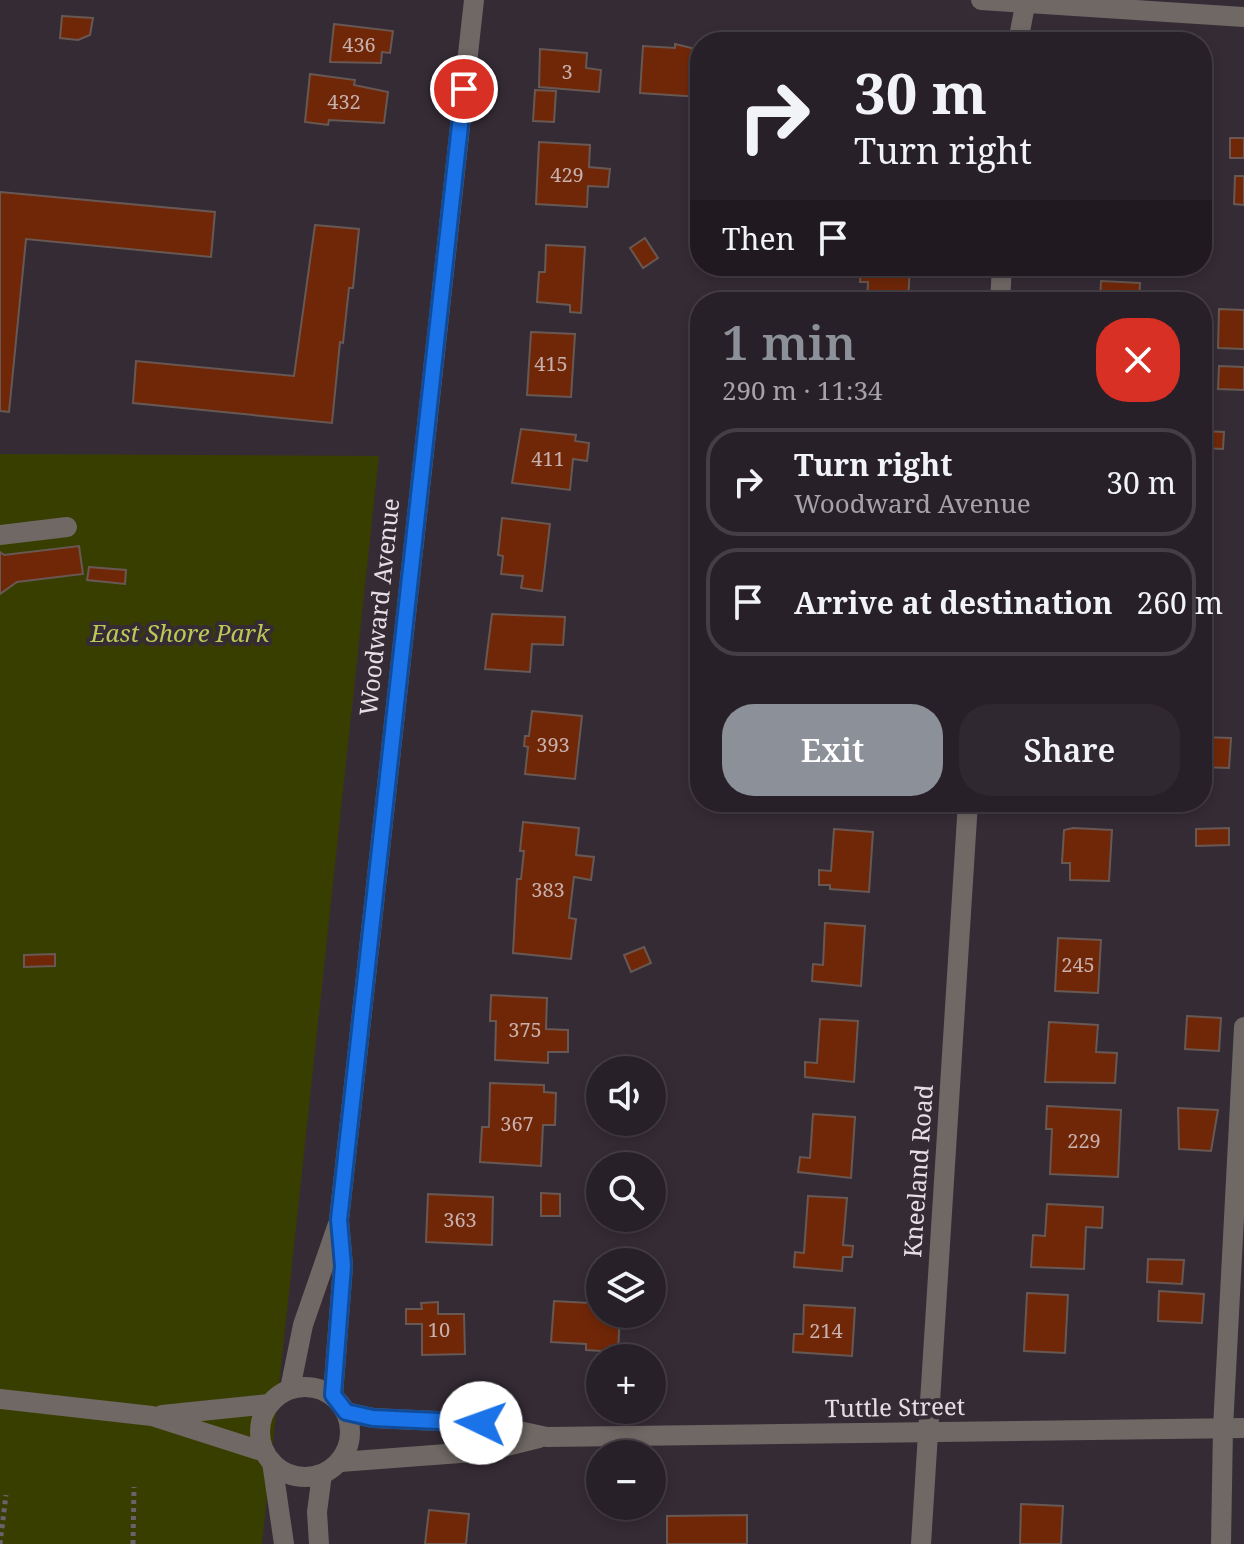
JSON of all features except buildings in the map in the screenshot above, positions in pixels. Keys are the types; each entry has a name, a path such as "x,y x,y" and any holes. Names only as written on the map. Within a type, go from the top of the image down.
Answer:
{"street":[{"name":"Woodward Avenue","path":"339,1404 343,1266 339,1220 474,0"},
{"path":"981,0 1244,17"},
{"path":"1020,32 1025,1"},
{"path":"0,535 67,527"},
{"name":"Kneeland Road","path":"921,1544 967,812"},
{"path":"1221,1544 1223,1428 1244,1027"},
{"name":"Woodward Avenue","path":"290,1389 307,1311 339,1220"},
{"path":"0,1399 152,1416 269,1404 290,1389 319,1389 339,1404 351,1438 340,1462 322,1474 295,1476 268,1457 152,1416"},
{"path":"269,1404 260,1427 284,1544"},
{"name":"Tuttle Street","path":"339,1404 373,1418 481,1423 547,1437 1244,1428"},
{"name":"Tuttle Street","path":"340,1462 487,1451 547,1437"},
{"path":"319,1544 317,1512 322,1474"}],"path":[{"path":"133,1544 134,1487"},
{"path":"0,1544 6,1495"}],"green space":[{"name":"East Shore Park","path":"0,454 379,456 262,1544 0,1544"}],"route":[{"path":"464,89 339,1220 343,1266 333,1395 346,1412 373,1418 481,1423"}]}
